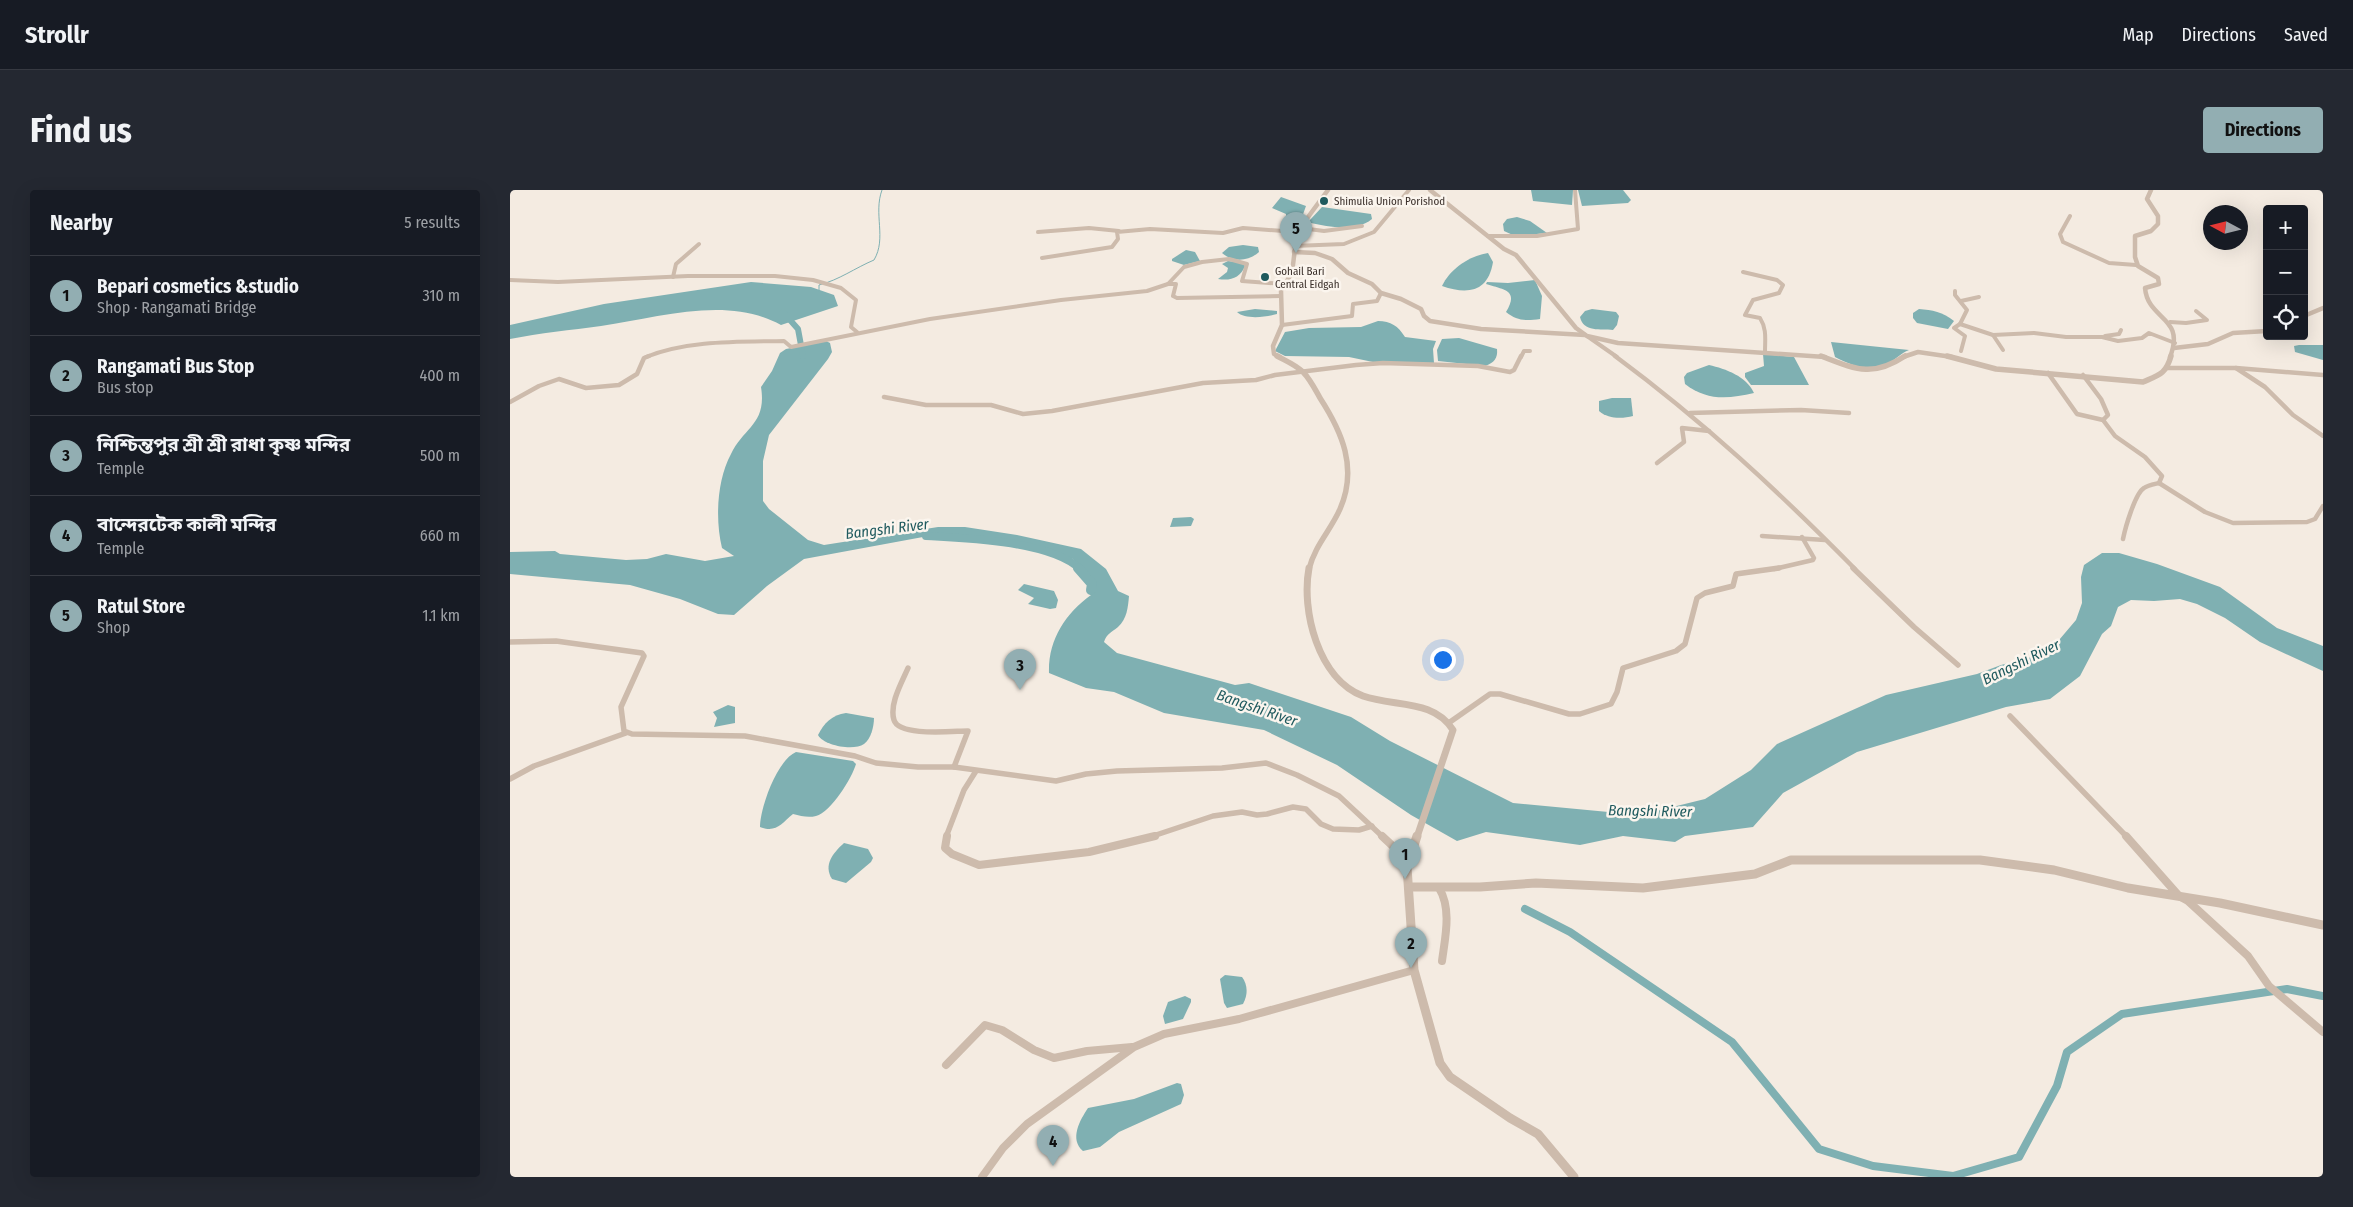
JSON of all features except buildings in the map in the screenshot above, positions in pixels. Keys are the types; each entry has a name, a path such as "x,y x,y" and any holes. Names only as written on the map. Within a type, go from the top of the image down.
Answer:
{"street":[{"path":"1328,190 1299,230 1294,246 1292,272 1282,290 1282,325 1273,346 1274,354 1303,372 1337,423 1350,467 1348,483 1341,507 1312,556 1306,590 1306,605 1327,664 1353,692 1427,709 1443,716 1450,722 1453,730 1407,866 1414,970 1434,1048 1440,1063 1450,1077 1510,1118 1538,1134 1574,1177"},
{"path":"1294,246 1344,244 1374,232 1409,190"},
{"path":"1430,190 1524,264 1539,280 1552,301 1576,328 1690,413 1788,501 1825,540 1958,665"},
{"path":"1488,236 1537,236 1578,229 1575,190"},
{"path":"2136,265 2135,236 2153,230 2159,221 2159,216 2147,199 2151,190"},
{"path":"1294,252 1315,253 1332,259 1348,273 1372,284 1381,293 1406,301 1421,309 1427,319 1441,323 1482,329 1586,336 1622,343 1821,356 1860,371 1892,365 1907,355 1918,352 1935,354 1996,369 2084,375 2143,382 2153,379 2168,365 2168,356 2174,346 2174,328 2146,299 2145,288 2159,284 2158,278 2136,265 2109,263 2063,242 2060,234 2070,216"},
{"path":"1038,232 1089,228 1119,231 1150,229 1223,233 1243,228 1324,231 1362,226"},
{"path":"1042,258 1066,256 1112,246 1118,240 1119,231"},
{"path":"673,276 676,264 699,244"},
{"path":"1168,284 1184,267 1229,258 1247,264 1242,281 1282,290"},
{"path":"1743,272 1777,280 1783,286 1779,293 1753,300 1745,314 1760,318 1764,324 1767,336 1765,352"},
{"path":"510,280 550,282 673,276 790,276 844,288 855,296 856,300 851,327 858,332"},
{"path":"510,402 539,386 559,379 586,388 619,385 637,374 644,358 684,347 781,341 786,342 788,347 916,321 976,314 1061,300 1140,293 1168,284 1176,284 1173,296 1177,298 1282,290"},
{"path":"1955,291 1967,314 1960,324 1954,328 1965,336 1961,351"},
{"path":"1282,325 1352,316 1353,304 1377,301 1381,293"},
{"path":"1961,301 1979,297"},
{"path":"2308,314 2323,308"},
{"path":"2170,322 2186,323 2206,320 2196,311"},
{"path":"1960,324 1993,335 2034,333 2066,337 2103,337 2119,334 2121,330"},
{"path":"2103,337 2118,341 2121,340 2120,338 2138,339 2149,333 2174,346 2208,344 2233,333 2263,331"},
{"path":"1993,335 2003,350"},
{"path":"884,397 926,405 991,405 1023,414 1052,411 1226,380 1256,380 1275,375 1384,363 1478,366 1510,372 1514,370 1524,351 1530,351"},
{"path":"2166,368 2236,368 2323,375"},
{"path":"2236,368 2264,387 2293,414 2323,436"},
{"path":"2048,373 2077,414 2103,420 2115,436 2145,457 2162,476 2159,483 2143,488 2139,494 2136,504 2128,516 2123,539"},
{"path":"2084,375 2102,400 2108,415 2103,420"},
{"path":"1690,413 1801,410 1849,413"},
{"path":"1657,463 1684,442 1682,428 1710,431"},
{"path":"2159,483 2205,512 2233,523 2307,522 2316,519 2323,506"},
{"path":"1762,536 1802,537 1825,540"},
{"path":"1450,722 1490,694 1500,694 1569,714 1580,714 1612,704 1618,678 1623,668 1676,651 1684,644 1697,598 1705,593 1733,586 1736,574 1760,572 1813,560 1814,558 1802,537"},
{"path":"510,642 556,641 642,653 644,656 621,707 622,724 626,733"},
{"path":"908,668 895,702 894,720 898,726 909,731 968,731 954,767"},
{"path":"2010,716 2146,857 2179,896 2188,901 2248,956 2269,986 2323,1032"},
{"path":"510,779 534,766 626,733 745,736 876,762 918,767 954,767 1056,781 1086,774 1124,770 1222,768 1266,763 1339,796 1398,851 1407,866"},
{"path":"976,771 964,790 944,843 945,848 952,854 978,865 1089,852 1139,840 1195,821 1228,813 1267,814 1300,806 1322,824 1333,830 1360,830 1372,826"},
{"path":"1409,887 1439,888 1536,882 1593,885 1610,888 1651,887 1755,874 1791,860 1866,862 1889,859 2000,861 2084,876 2128,888 2249,908 2323,925"},
{"path":"1439,888 1444,893 1445,914 1442,961"},
{"path":"982,1177 1003,1148 1027,1124 1134,1047 1164,1034 1239,1019 1414,970"},
{"path":"946,1065 985,1025 1002,1030 1035,1050 1052,1057 1063,1058 1075,1052 1134,1047"}],"water":[{"path":"1531,190 1573,190 1572,205 1533,201"},
{"path":"1578,190 1623,190 1631,200 1628,203 1582,206"},
{"path":"1281,197 1306,206 1301,220 1286,219 1286,214 1272,208"},
{"path":"1322,207 1371,214 1372,219 1358,226 1350,227 1334,227 1311,223 1309,221"},
{"path":"1517,217 1530,221 1547,233 1515,236 1504,231 1503,224 1507,219"},
{"path":"1243,245 1258,247 1259,252 1241,260 1231,258 1222,253 1229,247"},
{"path":"1186,250 1195,252 1200,261 1184,265 1172,261 1172,259"},
{"path":"1488,253 1493,262 1487,280 1482,285 1468,290 1451,289 1442,286 1450,274 1461,264 1474,257"},
{"path":"1228,261 1243,263 1245,266 1238,276 1234,278 1227,280 1218,279 1227,272 1228,268 1222,264"},
{"path":"1535,280 1542,296 1540,319 1535,320 1522,320 1510,315 1506,312 1511,299 1508,292 1486,284 1487,282 1508,283"},
{"path":"751,282 811,287 834,295 838,306 781,325 760,316 738,311 692,311 510,339 510,325 604,304"},
{"path":"1255,309 1277,311 1277,314 1251,317 1237,312"},
{"path":"1592,309 1616,312 1619,316 1617,325 1613,330 1593,329 1582,322 1580,317 1585,311"},
{"path":"1919,309 1946,315 1954,321 1948,329 1917,323 1913,318 1913,313"},
{"path":"1378,321 1394,325 1405,337 1436,341 1433,349 1434,363 1373,362 1349,357 1285,356 1275,351 1285,332 1309,328 1361,327"},
{"path":"1459,338 1497,349 1496,358 1485,366 1438,361 1437,350 1442,339"},
{"path":"826,341 830,343 832,352 769,435 763,461 763,501 769,509 808,540 824,545 938,527 965,527 1017,535 1081,549 1106,569 1118,591 1129,596 1125,617 1104,642 1117,653 1235,685 1249,683 1351,717 1390,741 1513,803 1640,815 1705,799 1751,770 1777,744 1886,695 1977,674 2001,665 2048,653 2076,620 2082,603 2081,577 2084,565 2102,553 2119,553 2157,564 2220,587 2277,628 2323,646 2323,671 2260,642 2225,618 2197,604 2180,599 2131,600 2118,607 2111,626 2102,634 2080,676 2050,699 2006,707 1857,752 1783,793 1753,827 1685,836 1675,842 1623,836 1580,845 1486,832 1457,841 1411,815 1337,765 1264,730 1164,713 1114,692 1086,688 1049,673 1051,650 1060,629 1073,611 1091,595 1087,577 1073,559 1034,547 954,536 923,537 804,559 767,586 734,615 718,614 680,599 630,585 510,574 510,552 555,551 560,554 626,560 647,559 666,554 705,561 734,556 722,548 718,525 720,488 726,464 736,445 758,417 762,399 761,387 772,371 780,353 786,349"},
{"path":"1831,342 1909,350 1889,363 1875,368 1868,368 1848,363 1835,357"},
{"path":"2323,345 2323,360 2295,352 2294,346"},
{"path":"1763,354 1794,357 1809,385 1751,385 1745,377 1745,373 1764,366"},
{"path":"1709,365 1729,371 1741,378 1754,393 1735,397 1710,396 1693,390 1685,384 1684,377 1687,373"},
{"path":"1612,398 1631,398 1633,416 1615,418 1599,411 1599,401"},
{"path":"1191,517 1194,519 1191,526 1170,527 1173,518"},
{"path":"1024,584 1054,591 1058,600 1056,608 1050,609 1028,604 1034,598 1018,590"},
{"path":"728,705 735,707 735,723 714,727 717,718 713,712"},
{"path":"846,713 874,718 869,739 859,746 847,747 833,745 821,739 818,735 829,720"},
{"path":"796,752 853,761 856,764 840,794 822,813 810,817 793,814 782,824 774,828 766,829 760,827 766,797 776,774 782,764"},
{"path":"844,843 868,849 873,858 871,862 846,883 832,879 829,874 830,859"},
{"path":"1225,975 1242,977 1244,980 1247,990 1243,1004 1227,1008 1224,1003 1220,979"},
{"path":"1185,996 1191,999 1191,1002 1183,1019 1165,1024 1163,1016 1168,1002"},
{"path":"1177,1083 1181,1084 1184,1095 1181,1104 1119,1132 1100,1147 1083,1151 1079,1146 1076,1135 1077,1130 1088,1108 1134,1099"}],"waterway":[{"path":"819,291 819,285 874,260 878,252 880,235 879,208 882,190"},
{"name":"Bangshi River","path":"783,312 798,329 803,356"},
{"name":"Bangshi River","path":"926,536 984,540 1029,547 1049,552 1067,560 1080,569"},
{"name":"Bangshi River","path":"1078,568 1092,584 1091,590"},
{"path":"1525,909 1570,932 1732,1042 1819,1149 1873,1166 1953,1176 2019,1157 2057,1086 2067,1052 2122,1014 2287,989 2323,996"}],"place":[{"name":"Shimulia Union Porishod","path":"1324,201"},
{"name":"Ratul Store","path":"1296,253"},
{"name":"Gohail Bari Central Eidgah","path":"1265,277"},
{"name":"নিশ্চিন্তপুর শ্রী শ্রী রাধা কৃষ্ণ মন্দির","path":"1020,690"},
{"name":"Bepari cosmetics &studio","path":"1405,879"},
{"name":"Rangamati Bus Stop","path":"1411,968"},
{"name":"বান্দেরটেক কালী মন্দির","path":"1053,1166"}]}
